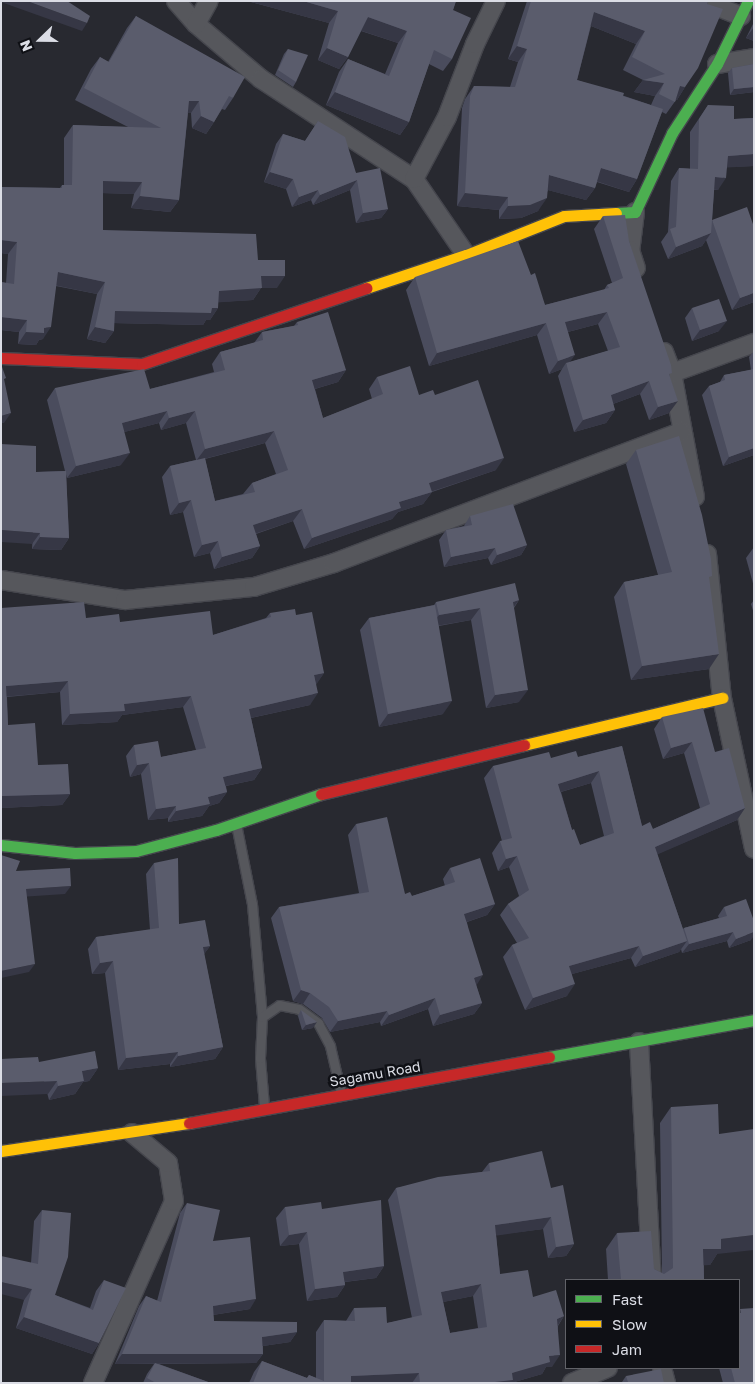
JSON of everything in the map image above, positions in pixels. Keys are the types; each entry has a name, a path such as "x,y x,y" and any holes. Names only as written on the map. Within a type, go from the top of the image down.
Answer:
{"main road":[{"path":"1,358 142,364 176,355 208,340 466,254 564,216 635,212 672,133 717,64 744,9"},
{"path":"1,845 75,853 136,851 236,823 336,789 722,698"},
{"name":"Sagamu Road","path":"1,1151 132,1133 754,1020"}],"street":[{"path":"176,1 196,24 261,79 414,179 466,254"},
{"path":"196,24 209,1"},
{"path":"414,179 447,117 475,44 496,1"},
{"path":"702,1 744,9"},
{"path":"717,64 754,58"},
{"path":"635,212 630,250 642,288"},
{"path":"659,335 672,373 681,432 699,516"},
{"path":"672,373 754,342"},
{"path":"1,580 125,600 254,587 334,563 681,432"},
{"path":"703,534 711,572 722,698 754,849"},
{"path":"639,1042 652,1279"},
{"path":"93,1383 174,1202 168,1163 132,1133"},
{"path":"572,1383 606,1369"},
{"path":"662,1369 666,1383"}],"lane":[{"path":"236,823 252,904 262,1017 260,1058 265,1109"},
{"path":"262,1017 279,1005 300,1010 318,1023 330,1046 342,1095"}],"building":[{"path":"27,1 67,1 90,16 87,23"},
{"path":"303,1 456,1 453,10 471,18 452,59 434,50 409,122 335,92 348,59 389,76 407,31 368,17 348,57 327,48 338,11"},
{"path":"531,1 708,1 707,4 723,9 698,68 685,87 680,86 675,102 659,94 664,83 643,80 665,74 632,57 645,31 594,12 577,80 624,93 623,96 663,109 637,179 601,168 595,188 549,175 547,198 530,205 508,206 508,197 465,193 470,96 474,86 515,87 527,49 517,46"},
{"path":"136,16 245,77 233,98 229,96 214,122 201,116 199,101 189,101 179,200 140,196 142,182 103,181 103,230 256,234 258,260 285,260 285,276 261,276 262,288 219,291 218,308 212,308 211,313 115,311 114,331 95,327 105,282 58,272 51,327 44,328 44,333 26,332 27,320 1,317 1,282 14,284 17,242 1,240 1,187 62,188 62,185 72,185 73,125 161,128 84,88 100,57 109,62"},
{"path":"288,49 308,55 296,82 278,70"},
{"path":"754,64 754,87 734,89 732,68"},
{"path":"708,105 734,106 734,119 754,118 754,154 728,156 726,178 715,177 711,233 676,247 670,229 676,227 679,168 698,169 699,119"},
{"path":"318,121 345,137 356,173 380,168 388,209 363,213 357,180 320,195 318,190 299,197 293,179 270,172 283,134 305,141"},
{"path":"747,207 754,227 754,293 740,298 712,220"},
{"path":"625,215 629,241 671,365 672,373 669,374 678,401 658,407 649,381 611,395 615,410 583,420 566,363 620,347 607,312 565,322 575,355 558,361 546,323 437,353 415,277 518,241 531,275 535,273 545,305 609,288 607,285 623,278 603,216"},
{"path":"719,299 727,321 700,330 692,308"},
{"path":"328,312 346,370 312,380 323,418 383,394 377,377 410,366 419,395 433,390 435,395 478,380 504,458 429,483 432,492 399,502 401,508 312,538 302,509 253,525 260,546 222,557 218,541 202,545 191,500 179,503 170,466 205,458 215,501 255,492 252,483 288,470 274,431 205,449 195,411 169,418 167,411 122,423 130,453 76,466 55,388 144,369 150,389 225,370 220,352 263,340 262,332 298,325 297,322"},
{"path":"1,364 6,378 4,379 11,413 1,416"},
{"path":"754,369 754,448 729,457 709,386 725,380 724,375"},
{"path":"679,436 702,515 711,559 712,576 709,577 719,654 642,666 624,582 672,572 636,450"},
{"path":"1,444 36,446 36,472 66,471 69,538 40,537 40,533 1,530"},
{"path":"513,504 527,545 497,555 495,548 451,557 446,530 472,525 470,516"},
{"path":"515,583 519,600 513,602 528,690 495,695 480,608 439,615 436,602"},
{"path":"84,602 86,618 119,614 120,622 210,611 213,635 271,617 270,613 295,609 296,615 312,612 324,673 314,675 318,693 249,709 262,768 223,777 227,792 208,797 210,804 176,811 176,806 156,809 149,763 137,765 134,745 158,741 161,757 206,748 191,696 124,704 125,711 70,714 68,681 6,686 8,725 35,723 38,765 68,764 70,794 1,796 1,608"},
{"path":"435,605 452,701 388,714 369,618"},
{"path":"703,708 715,752 729,748 745,808 655,847 687,941 643,956 639,946 569,966 575,984 533,998 512,945 529,938 508,904 529,890 517,856 506,859 500,841 512,838 493,766 549,752 551,758 576,751 578,757 622,746 642,826 650,822 653,829 710,804 692,742 671,748 662,717","holes":["599,771 614,833 580,845 574,829 572,830 558,784"]},
{"path":"387,817 405,894 410,892 412,896 455,882 450,868 480,858 495,904 464,914 483,975 474,978 482,1003 440,1015 435,998 389,1015 387,1011 338,1021 329,1007 310,993 301,990 279,907 369,892 356,824"},
{"path":"1,855 20,861 16,871 70,868 71,886 26,889 35,964 1,971"},
{"path":"178,858 179,924 205,920 210,946 203,947 223,1047 178,1056 178,1052 126,1058 113,961 100,963 96,937 159,928 154,863"},
{"path":"746,899 754,921 754,932 736,939 733,932 689,944 684,928 727,916 724,907"},
{"path":"301,1010 317,1022 306,1025"},
{"path":"95,1051 98,1068 82,1071 84,1081 58,1086 57,1081 1,1083 1,1059 38,1057 39,1062"},
{"path":"718,1104 719,1134 754,1129 754,1235 721,1239 721,1249 703,1249 704,1279 621,1279 617,1233 651,1231 654,1269 664,1274 673,1268 671,1107"},
{"path":"542,1151 551,1188 563,1185 574,1244 556,1247 551,1217 495,1225 500,1274 528,1270 533,1297 556,1290 564,1316 557,1319 560,1355 549,1356 550,1362 512,1373 513,1380 486,1383 420,1383 419,1373 351,1376 351,1383 253,1383 262,1361 307,1378 309,1375 324,1381 324,1320 355,1321 354,1308 386,1307 387,1323 422,1315 396,1188 438,1177 490,1171 489,1163","holes":["481,1284 487,1327 450,1333 441,1292"]},
{"path":"381,1200 384,1266 343,1272 345,1285 315,1289 307,1232 289,1235 285,1207 321,1202 322,1209"},
{"path":"187,1203 220,1210 213,1241 250,1237 256,1299 213,1306 214,1321 297,1322 297,1332 262,1337 263,1354 122,1354 146,1296 161,1302"},
{"path":"42,1210 71,1213 68,1257 55,1295 93,1310 104,1280 126,1288 99,1343 24,1317 32,1289 1,1282 1,1256 38,1264"},
{"path":"754,1308 754,1383 735,1383 731,1369 740,1369 740,1309"},
{"path":"155,1363 211,1383 156,1383 147,1378"},
{"path":"661,1369 664,1383 612,1383 628,1382 626,1376"}],"traffic: fast":[{"path":"616,213 635,212 672,133 717,64 748,1"},
{"path":"1,845 75,853 136,851 216,830 321,794"},
{"path":"549,1057 754,1020"}],"traffic: slow":[{"path":"366,288 466,255 564,216 616,213"},
{"path":"524,745 722,698"},
{"path":"1,1151 189,1123"}],"traffic: jam":[{"path":"1,358 142,364 366,288"},
{"path":"321,794 524,745"},
{"path":"189,1123 549,1057"}]}
